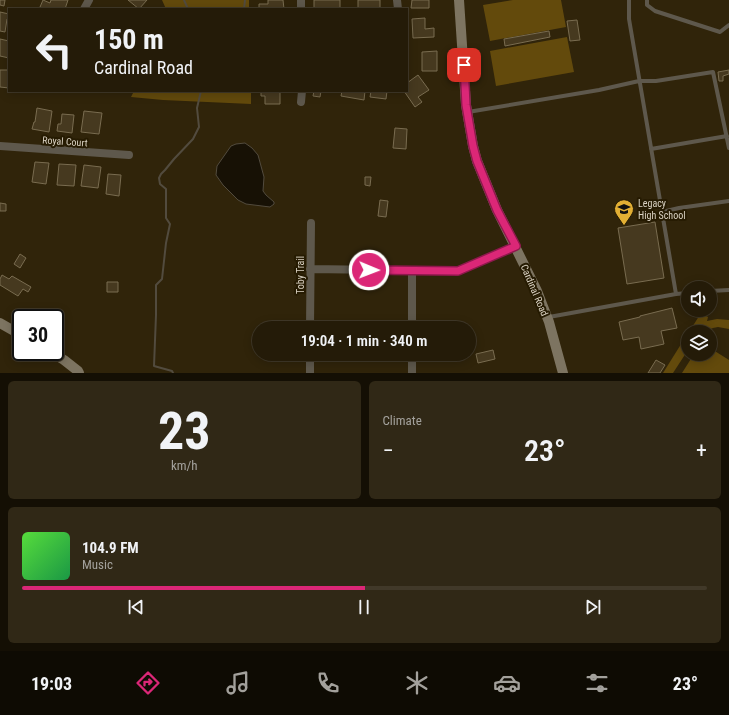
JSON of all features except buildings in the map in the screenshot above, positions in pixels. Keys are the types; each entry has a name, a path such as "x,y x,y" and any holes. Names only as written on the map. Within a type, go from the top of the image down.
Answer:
{"street":[{"name":"Cardinal Road","path":"459,0 466,105 477,161 497,210 537,291 547,318 563,373"},
{"path":"302,92 302,102"},
{"name":"Royal Court","path":"0,146 129,155"},
{"name":"Toby Trail","path":"310,321 311,223"},
{"path":"310,269 458,271 516,246"},
{"path":"412,270 412,321"},
{"path":"0,323 12,330"},
{"path":"64,360 79,373"},
{"path":"310,361 310,373"},
{"path":"412,361 412,373"}],"lane":[{"path":"629,0 629,19 676,294"},
{"path":"647,0 646,4 655,11 720,32 729,24"},
{"path":"467,112 591,91 639,81 656,81 713,72 729,148"},
{"path":"651,149 727,136"},
{"path":"662,212 729,201"},
{"path":"717,291 729,290"},
{"path":"547,318 681,294"}],"shaded area":[{"path":"162,0 249,0 249,8 166,8"},
{"path":"513,0 561,0 566,27 490,41 483,5"},
{"path":"567,37 574,72 496,86 490,51"},
{"path":"134,92 251,92 251,104 163,100 131,97"},
{"path":"245,143 258,155 264,177 263,191 274,202 274,204 270,207 246,204 238,200 223,185 216,175 217,166 231,146"},
{"path":"698,317 708,317 707,321 717,319 729,320 729,329 717,327 717,325 693,325"},
{"path":"681,344 681,361 673,373 663,373"},
{"path":"717,352 729,360 729,373 682,373 690,361 717,361"}],"waterway":[{"path":"184,0 188,8"},
{"path":"244,8 245,0"},
{"path":"173,373 172,371 154,366 156,285 162,279 166,243 170,224 166,218 166,189 160,184 159,178 193,139 199,127 197,108 201,92"}],"place":[{"name":"Legacy High School","path":"624,226"}],"route":[{"path":"369,270 458,271 516,246 497,210 477,161 466,105 464,65"}]}
